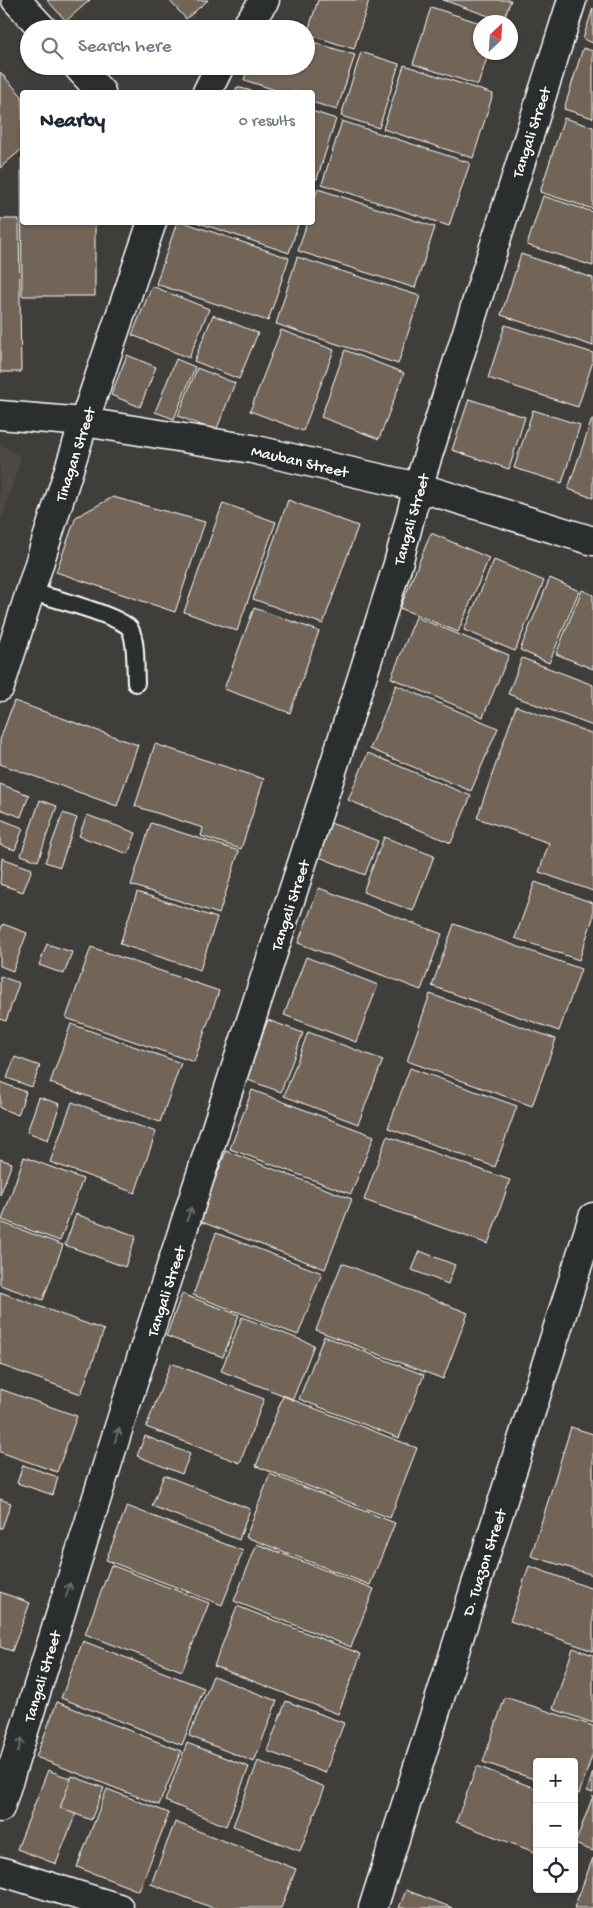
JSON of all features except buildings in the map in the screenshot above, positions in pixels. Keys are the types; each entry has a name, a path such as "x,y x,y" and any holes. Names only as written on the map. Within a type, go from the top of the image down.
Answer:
{"street":[{"path":"16,0 35,20"},
{"path":"251,20 265,0"},
{"name":"Tangali Street","path":"0,1808 123,1414 157,1314 398,564 418,487 572,0"},
{"path":"85,75 99,90"},
{"path":"208,90 216,75"},
{"name":"Tinagan Street","path":"0,687 84,422 151,225"},
{"name":"Mauban Street","path":"0,416 84,422 252,449 418,487 593,541"},
{"name":"D. Tuazon Street","path":"374,1908 593,1217"},
{"path":"0,1871 119,1908"}],"lane":[{"path":"30,592 69,602 123,622 130,628 136,683"}],"shaded area":[{"path":"0,443 21,458 0,523"}]}
